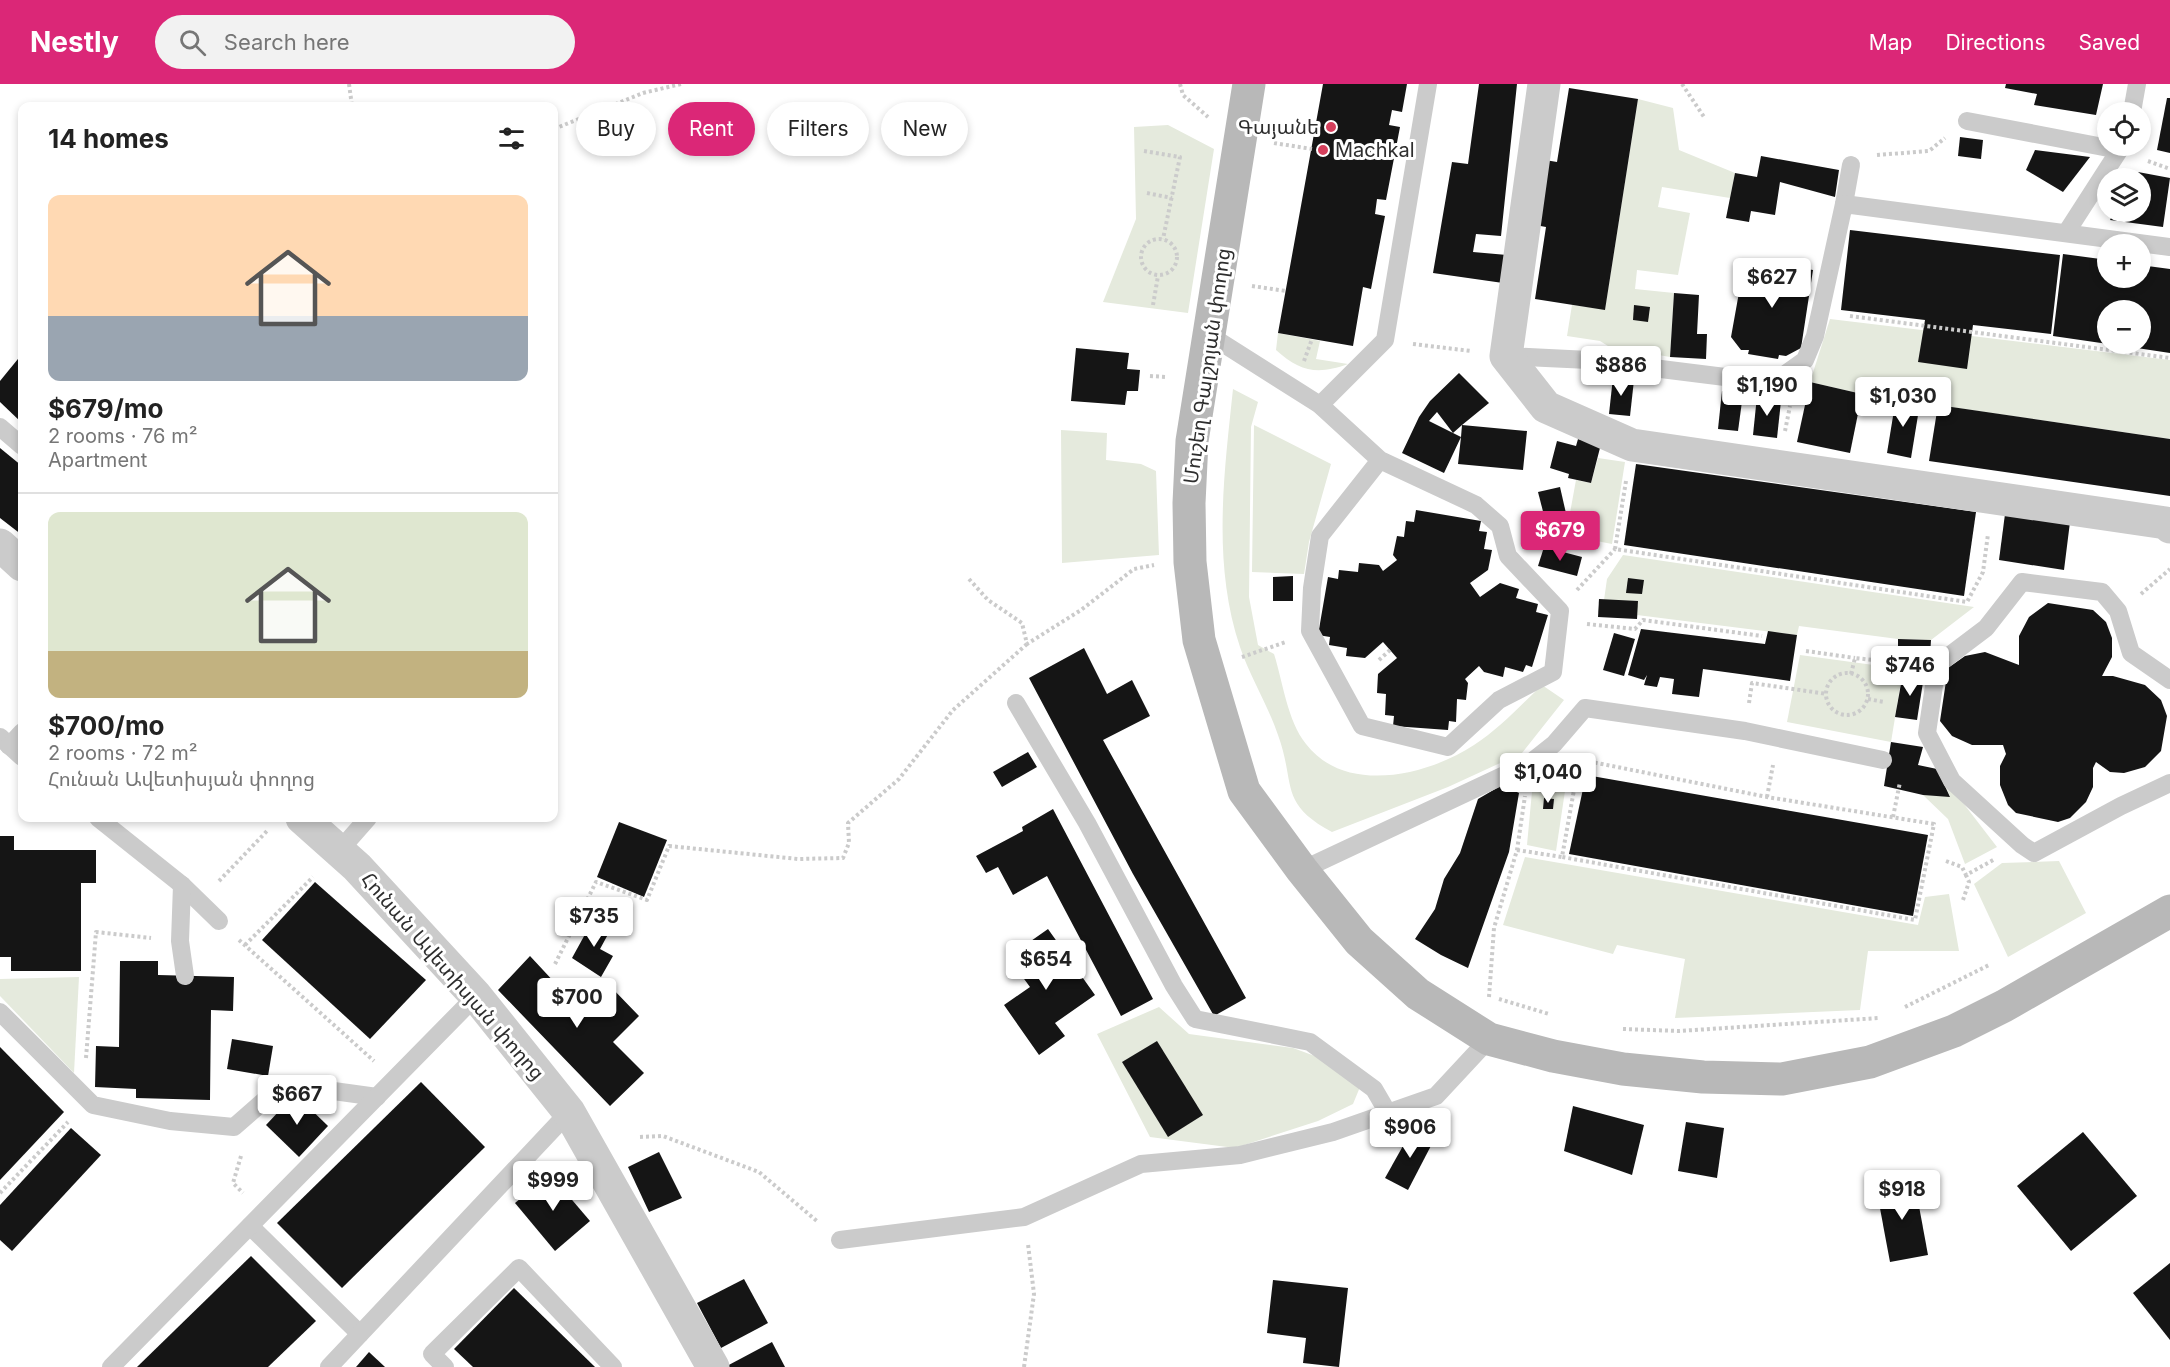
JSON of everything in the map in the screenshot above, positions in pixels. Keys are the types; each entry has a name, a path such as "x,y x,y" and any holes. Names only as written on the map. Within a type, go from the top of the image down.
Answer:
{"street":[{"name":"Մուշեղ Գալշոյան փողոց","path":"1249,84 1192,441 1189,503 1190,562 1199,640 1244,792 1359,941 1418,994 1485,1036 1553,1056 1623,1069 1703,1077 1782,1079 1870,1062 1954,1031 2004,1006 2170,911"},
{"path":"1544,84 1506,356 1546,407 1632,445 2169,525"},
{"path":"0,545 18,561"},
{"name":"Հունան Ավետիսյան փողոց","path":"306,822 339,851 476,996 569,1112 712,1367"}],"lane":[{"path":"1320,405 1385,340 1428,84"},
{"path":"2134,102 2137,84"},
{"path":"1967,121 2097,144"},
{"path":"2066,233 2115,156"},
{"path":"1506,356 1589,360 1773,383 1805,360 1822,312 1851,165"},
{"path":"1844,204 2170,247"},
{"path":"1208,334 1320,405 1380,460 1476,505 1500,526 1508,556 1560,611 1553,672 1500,700 1448,747 1362,726 1310,631 1312,588 1320,536 1380,460"},
{"path":"0,427 18,443"},
{"path":"2170,680 2131,652 2118,611 2102,592 2022,582 1986,628 1937,665 1927,733 1952,781 2022,845 2034,853 2121,806 2170,783"},
{"path":"1016,703 1087,823 1174,986 1195,1020 1310,1042 1374,1089 1388,1113"},
{"path":"1302,870 1530,763 1554,744 1585,708 1745,731 1883,760"},
{"path":"103,822 182,885 219,921"},
{"path":"339,851 364,822"},
{"path":"182,885 180,941 185,976"},
{"path":"111,1367 476,996"},
{"path":"0,1012 93,1105 170,1121 234,1127 283,1084 377,1097"},
{"path":"840,1240 1024,1217 1141,1164 1240,1155 1334,1132 1436,1096 1485,1036"},
{"path":"329,1367 569,1112"},
{"path":"250,1226 360,1334"},
{"path":"445,1367 432,1354 519,1268 613,1367"}],"path":[{"path":"349,84 351,102"},
{"path":"558,127 643,93 681,84"},
{"path":"1682,84 1704,117"},
{"path":"1851,165 1879,154 1929,151 1967,121"},
{"path":"1144,151 1180,158 1164,239"},
{"path":"1147,193 1172,198"},
{"path":"1164,239 1176,248 1178,258 1175,268 1167,274 1158,276 1149,273 1143,267 1140,258 1142,248 1149,241 1164,239"},
{"path":"1153,305 1158,276"},
{"path":"1822,312 2170,358"},
{"path":"1307,353 1312,339"},
{"path":"1385,340 1506,356"},
{"path":"1576,591 1615,549 1632,445"},
{"path":"1615,549 1967,602 1983,572 1992,499"},
{"path":"555,964 596,882 647,900 669,846 798,859 843,858 849,843 848,823 899,779 953,710 1027,644 1081,610 1134,569 1190,562"},
{"path":"2135,600 2170,569"},
{"path":"969,579 988,600 1022,623 1027,644"},
{"path":"1560,621 1635,629 1643,621 1762,636"},
{"path":"1238,658 1310,631"},
{"path":"1379,660 1390,650"},
{"path":"1806,651 1908,663"},
{"path":"1851,674 1855,658"},
{"path":"1844,674 1851,674 1863,680 1868,699 1861,710 1849,715 1836,712 1831,707 1827,694 1832,681 1844,674"},
{"path":"1745,731 1752,683 1827,694"},
{"path":"1868,699 1884,702"},
{"path":"1517,850 1915,920 1934,824 1767,797 1580,761 1554,744"},
{"path":"1562,857 1580,761"},
{"path":"1485,1036 1494,928 1517,850 1530,763"},
{"path":"1767,797 1772,770"},
{"path":"1893,817 1900,780"},
{"path":"200,902 267,831"},
{"path":"1966,875 2022,845"},
{"path":"245,945 339,851"},
{"path":"1947,861 1962,867 1969,882 1963,900"},
{"path":"219,921 393,1078"},
{"path":"83,1094 96,932 180,941"},
{"path":"1895,1012 1989,965"},
{"path":"1489,996 1554,1016"},
{"path":"1621,1029 1679,1031 1885,1018"},
{"path":"0,1193 72,1118"},
{"path":"640,1137 663,1136 759,1172 840,1240"},
{"path":"242,1156 233,1183 264,1212"},
{"path":"1024,1217 1034,1294 1024,1367"}],"shaded area":[{"path":"1638,99 1673,108 1679,150 1735,173 1730,198 1662,187 1658,207 1690,213 1678,275 1637,270 1635,289 1674,293 1670,357 1567,336 1572,305 1605,309"},
{"path":"1168,125 1214,149 1188,313 1103,302 1136,219 1134,127"},
{"path":"1830,319 2097,351 2097,354 2120,354 2170,360 2170,439 1862,394 1810,382"},
{"path":"1278,333 1320,341 1316,359 1348,364 1327,370 1301,367 1276,350"},
{"path":"1233,389 1258,402 1251,427 1249,597 1258,645 1274,654 1294,724 1306,744 1322,760 1342,770 1364,775 1410,772 1455,756 1474,745 1501,724 1542,685 1564,700 1522,753 1448,787 1332,832 1303,812 1292,791 1274,724 1240,647 1231,615 1223,551 1223,519 1226,454"},
{"path":"1254,425 1331,464 1309,542 1304,574 1252,572"},
{"path":"1061,430 1107,433 1106,460 1141,464 1156,471 1159,555 1062,563"},
{"path":"1598,458 1625,462 1612,544 1566,535 1576,480 1591,483"},
{"path":"1623,555 1974,607 1931,640 1898,639 1799,626 1797,635 1637,615 1604,600 1607,579"},
{"path":"1800,655 1903,669 1891,742 1787,722"},
{"path":"1552,757 1568,771 1556,851 1527,845 1534,770"},
{"path":"1937,769 1997,847 1965,864 1948,819 1923,795 1950,796"},
{"path":"1525,857 1918,925 1925,897 1949,894 1959,951 1868,951 1860,1010 1675,1018 1685,959 1617,945 1613,954 1503,925"},
{"path":"2059,861 2086,913 2008,957 1974,884 2002,863"},
{"path":"79,977 74,1073 0,996 0,979"},
{"path":"1159,1007 1189,1034 1293,1048 1323,1059 1360,1087 1353,1104 1318,1121 1235,1148 1150,1137 1097,1034"}],"building":[{"path":"1323,84 1407,84 1402,112 1392,110 1389,125 1400,127 1386,200 1377,199 1375,214 1385,216 1371,289 1363,287 1353,346 1278,333"},
{"path":"1479,84 1517,84 1501,236 1476,234 1473,252 1507,255 1503,283 1433,273 1452,162 1468,164"},
{"path":"2006,84 2103,84 2099,102 2097,102 2096,115 2034,105 2037,94 2005,88"},
{"path":"1569,88 1638,99 1605,310 1535,299 1546,227 1535,225 1545,160 1557,162"},
{"path":"2167,98 2170,98 2170,153 2157,150"},
{"path":"1960,137 1983,140 1981,159 1958,156"},
{"path":"2035,150 2090,157 2063,192 2026,170"},
{"path":"1761,156 1839,170 1835,197 1780,182 1775,215 1751,211 1749,222 1726,218 1735,173 1757,177"},
{"path":"2151,174 2170,178 2163,227 2125,222 2151,222"},
{"path":"1850,230 2060,255 2051,334 1973,325 1967,369 1918,362 1925,320 1841,310"},
{"path":"2063,254 2097,259 2097,288 2151,288 2151,266 2170,269 2170,353 2151,350 2151,300 2097,300 2097,342 2053,336"},
{"path":"1745,259 1813,270 1801,348 1786,356 1779,355 1778,359 1748,354 1749,350 1741,350 1731,337"},
{"path":"1674,293 1699,295 1697,334 1707,334 1706,359 1670,357"},
{"path":"1634,305 1650,307 1648,322 1633,320"},
{"path":"1076,348 1129,353 1127,369 1140,370 1138,391 1127,391 1125,405 1071,401"},
{"path":"18,359 18,419 0,402 0,381"},
{"path":"1459,373 1489,403 1453,433 1461,437 1444,473 1402,453 1419,417 1430,401","holes":["1437,412 1453,433 1429,421"]},
{"path":"1613,377 1634,380 1630,416 1609,414"},
{"path":"1810,382 1862,394 1850,453 1797,442"},
{"path":"1722,391 1743,394 1738,431 1718,429"},
{"path":"1757,396 1781,401 1777,438 1753,435"},
{"path":"1896,398 1920,403 1911,458 1887,453"},
{"path":"1938,405 2170,439 2170,496 1929,461"},
{"path":"1462,425 1527,431 1523,470 1458,464"},
{"path":"1578,439 1601,444 1591,483 1568,478 1569,474 1550,468 1557,441 1576,446"},
{"path":"0,448 18,463 18,532 0,518"},
{"path":"1636,464 1976,512 1964,596 1624,545"},
{"path":"1560,487 1568,522 1547,527 1538,492"},
{"path":"1416,510 1481,521 1479,531 1487,532 1484,549 1492,550 1488,570 1470,583 1480,597 1500,583 1519,589 1516,598 1538,604 1536,612 1548,615 1532,667 1526,665 1523,672 1505,667 1503,677 1484,672 1479,666 1465,679 1468,683 1466,700 1457,699 1456,722 1449,721 1448,730 1393,726 1394,716 1385,715 1386,694 1377,693 1378,674 1397,658 1383,642 1365,658 1346,656 1347,648 1329,645 1330,637 1318,635 1328,577 1338,579 1339,570 1358,572 1359,563 1379,565 1383,571 1397,560 1393,555 1397,536 1404,537 1406,521 1414,522"},
{"path":"2005,514 2070,522 2064,570 1999,560"},
{"path":"1544,547 1582,557 1577,576 1538,566"},
{"path":"1293,576 1293,601 1273,601 1273,577"},
{"path":"1628,578 1644,580 1642,594 1626,593"},
{"path":"1599,599 1638,601 1637,619 1598,617"},
{"path":"2048,603 2093,610 2106,622 2112,638 2112,657 2102,676 2113,676 2145,685 2161,700 2167,716 2161,751 2145,767 2124,773 2110,772 2096,762 2093,768 2093,787 2086,802 2070,818 2058,822 2016,813 2008,805 2000,785 2000,766 2006,754 2003,745 1972,745 1952,736 1940,721 1948,668 1965,656 1985,652 2019,665 2019,636 2029,617"},
{"path":"1641,629 1765,644 1768,631 1797,635 1790,681 1703,669 1699,697 1672,694 1674,679 1660,677 1657,687 1644,685 1647,675 1644,680 1628,675"},
{"path":"1614,633 1635,639 1624,676 1603,670"},
{"path":"1898,639 1931,640 1930,656 1898,656"},
{"path":"1084,648 1107,694 1132,680 1150,716 1103,740 1246,998 1214,1016 1133,874 1029,678"},
{"path":"1903,673 1924,676 1917,720 1895,717"},
{"path":"1891,742 1923,747 1918,765 1937,769 1950,797 1923,795 1884,786"},
{"path":"1028,752 1037,767 1002,787 993,772"},
{"path":"1586,775 1928,835 1913,916 1569,854"},
{"path":"1502,785 1519,793 1509,852 1468,968 1415,939 1435,909 1444,879 1460,853 1478,799"},
{"path":"1544,798 1554,799 1553,809 1543,809"},
{"path":"1053,809 1153,999 1121,1016 1047,876 1013,895 998,867 986,873 976,856 1023,831 1022,827"},
{"path":"619,822 667,840 644,897 597,877"},
{"path":"0,836 14,836 14,850 96,850 96,883 81,883 81,971 11,971 11,957 0,957"},
{"path":"315,882 426,980 370,1039 262,940"},
{"path":"594,918 612,927 600,949 613,956 601,977 572,958"},
{"path":"1048,929 1095,995 1055,1023 1065,1036 1039,1055 1004,1005 1030,987 1008,957"},
{"path":"530,956 583,1013 610,986 639,1016 613,1042 644,1073 610,1106 498,990"},
{"path":"120,961 158,961 158,975 234,977 233,1011 211,1010 210,1100 136,1098 136,1089 95,1087 96,1046 119,1047"},
{"path":"232,1039 273,1046 268,1076 227,1069"},
{"path":"1157,1041 1203,1115 1168,1137 1122,1062"},
{"path":"0,1047 64,1112 0,1180"},
{"path":"421,1082 485,1147 342,1288 277,1223"},
{"path":"295,1094 328,1126 299,1157 266,1125"},
{"path":"1573,1106 1644,1125 1632,1175 1564,1151"},
{"path":"1686,1122 1724,1128 1717,1178 1678,1171"},
{"path":"71,1128 101,1155 12,1251 0,1240 0,1205"},
{"path":"1413,1128 1435,1138 1408,1190 1385,1178"},
{"path":"2083,1132 2137,1196 2071,1251 2017,1186"},
{"path":"659,1152 682,1198 649,1212 628,1167"},
{"path":"550,1174 590,1221 555,1251 515,1203"},
{"path":"1914,1179 1928,1255 1890,1262 1876,1187"},
{"path":"251,1256 316,1321 268,1367 137,1367"},
{"path":"2170,1263 2170,1340 2133,1293"},
{"path":"744,1279 768,1323 721,1348 697,1303"},
{"path":"1273,1280 1348,1288 1339,1367 1303,1363 1306,1338 1267,1333"},
{"path":"514,1288 595,1367 473,1367 454,1349"},
{"path":"772,1342 785,1367 725,1367"},
{"path":"369,1352 385,1367 356,1367"}],"place":[{"name":"Գայանե","path":"1331,127"},
{"name":"Machkal","path":"1323,150"}]}
